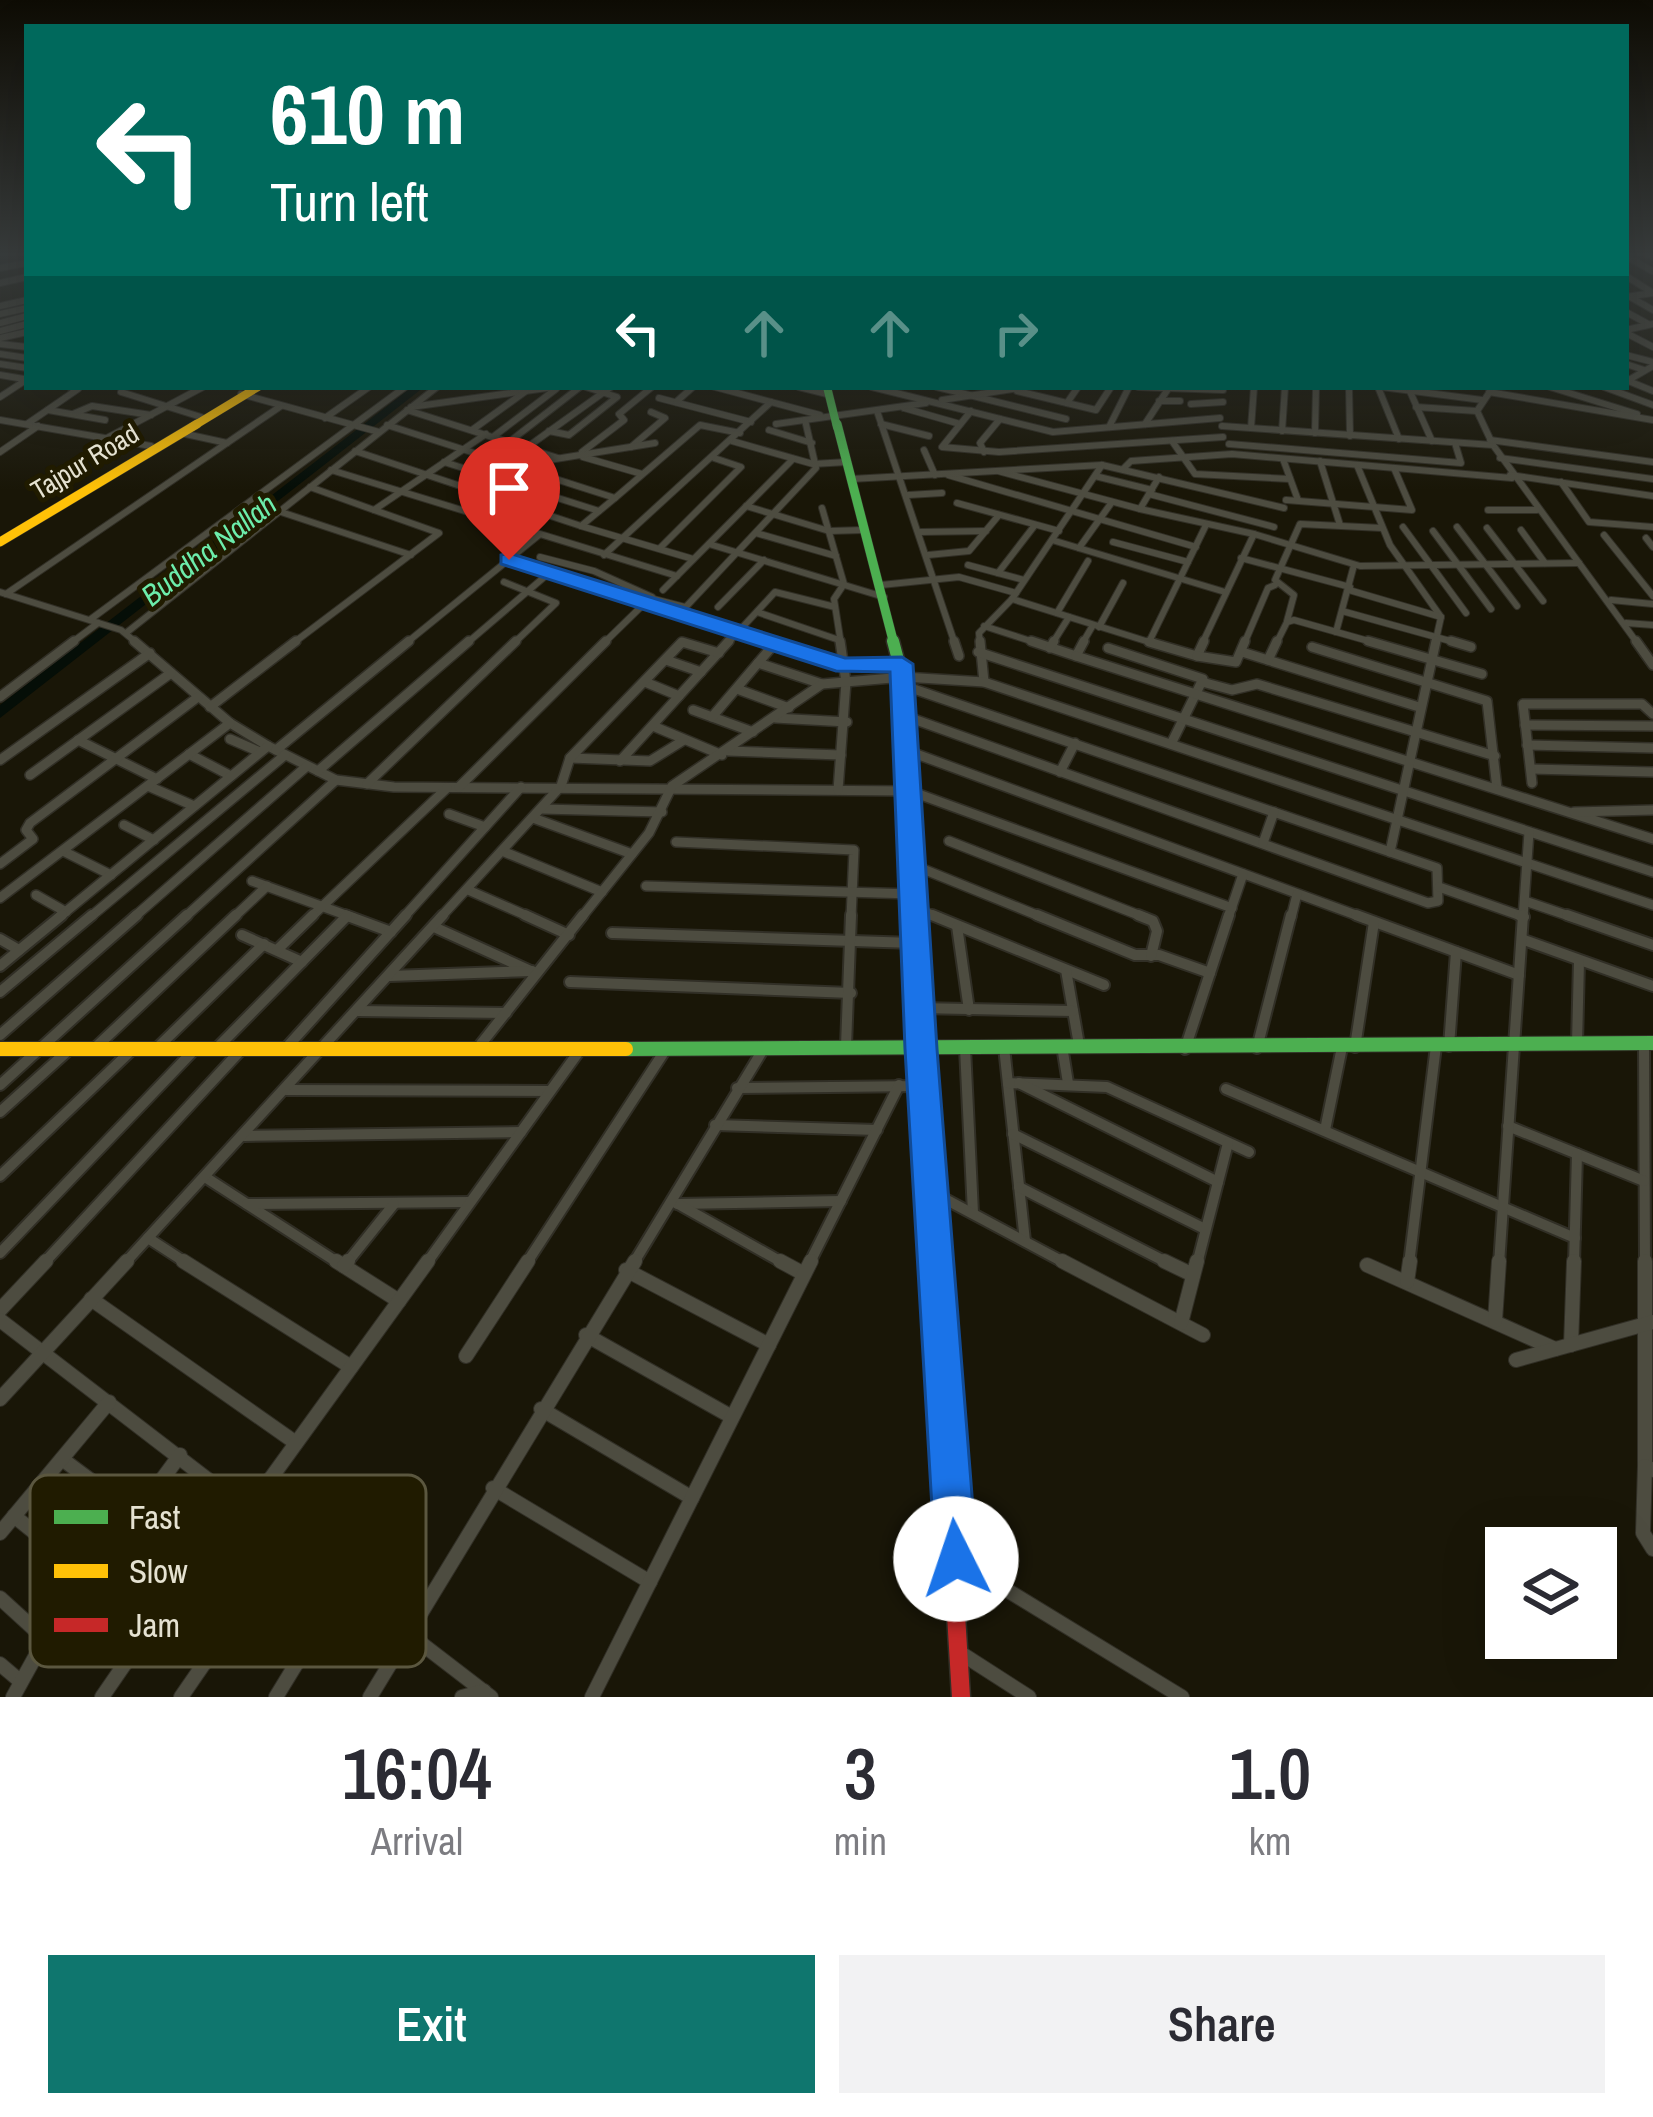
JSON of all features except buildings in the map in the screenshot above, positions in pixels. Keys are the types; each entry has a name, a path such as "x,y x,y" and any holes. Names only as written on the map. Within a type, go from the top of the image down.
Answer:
{"street":[{"path":"1629,361 1644,370"},
{"path":"1629,379 1653,364"},
{"path":"27,424 72,390"},
{"path":"106,408 130,390 201,417"},
{"path":"107,438 197,390"},
{"path":"325,418 364,390"},
{"path":"0,697 401,390"},
{"path":"124,632 432,390"},
{"path":"409,409 534,390"},
{"path":"374,510 553,390"},
{"path":"509,442 579,390"},
{"path":"512,464 550,431 608,390 617,398 571,434 550,431"},
{"path":"578,455 623,420 619,414 648,390"},
{"path":"676,402 690,390"},
{"path":"739,390 831,417"},
{"path":"827,390 904,676 914,943 961,1697"},
{"path":"884,390 1056,433 1221,422 1350,436 1491,442 1653,462"},
{"path":"957,390 1066,419"},
{"path":"812,443 772,427 1010,390 1096,410"},
{"path":"1067,403 1076,390"},
{"path":"1088,429 1109,390"},
{"path":"1109,427 1132,390"},
{"path":"1145,424 1167,390"},
{"path":"1223,390 1221,422 1226,440 1240,455"},
{"path":"1251,428 1254,390"},
{"path":"1282,430 1285,390"},
{"path":"1315,433 1316,390"},
{"path":"1349,390 1350,436"},
{"path":"1381,390 1399,439"},
{"path":"1409,390 1432,441"},
{"path":"1490,390 1477,411 1500,458 1610,600 1653,665"},
{"path":"1496,390 1653,420"},
{"path":"1566,390 1653,420"},
{"path":"1612,390 1653,405"},
{"path":"249,391 281,406 376,431"},
{"name":"Tajpur Road","path":"0,540 249,391"},
{"name":"Tajpur Road","path":"0,540 249,391"},
{"path":"472,430 526,391"},
{"path":"1443,391 1482,400"},
{"path":"658,398 751,422"},
{"path":"1159,401 1180,401"},
{"path":"604,555 771,402"},
{"path":"1192,404 1222,402"},
{"path":"73,414 90,406 151,415"},
{"path":"3,593 281,406"},
{"path":"1416,406 1477,411"},
{"path":"899,407 960,424"},
{"path":"409,409 558,458"},
{"path":"48,410 105,420"},
{"path":"877,410 959,656"},
{"path":"970,411 941,447 985,453 1226,440 1459,463"},
{"path":"627,447 665,418 651,412"},
{"path":"985,453 980,443 1000,419"},
{"path":"0,420 152,446"},
{"path":"805,421 817,465"},
{"path":"581,526 702,424 740,433"},
{"path":"881,424 929,436"},
{"path":"387,425 615,497"},
{"path":"0,452 38,426"},
{"path":"1028,467 1017,440 1029,426"},
{"path":"181,433 227,443"},
{"path":"732,441 817,465 847,462"},
{"path":"1172,441 1195,474 1290,479"},
{"path":"512,464 655,443"},
{"path":"1455,443 1463,473"},
{"path":"627,447 662,458"},
{"path":"924,450 935,475"},
{"path":"1316,450 1340,524"},
{"path":"355,452 693,559"},
{"path":"961,452 963,471"},
{"path":"578,455 642,475"},
{"path":"1123,469 1129,461 1240,455 1511,476 1653,496"},
{"path":"660,548 741,467 714,458"},
{"path":"1500,458 1653,479"},
{"path":"663,590 793,459"},
{"path":"1283,459 1298,500"},
{"path":"444,462 599,511"},
{"path":"509,560 674,615 817,465"},
{"path":"851,479 1102,465 1285,504 1298,500 1412,509 1394,468"},
{"path":"984,682 978,652 983,626 1014,596 1102,465"},
{"path":"1357,465 1382,528 1442,616 1390,852"},
{"path":"987,469 1254,534 1354,565 1579,563"},
{"path":"332,470 676,576"},
{"path":"947,474 1196,547"},
{"path":"1095,476 1274,526"},
{"path":"1140,509 1159,477"},
{"path":"1561,482 1592,524 1653,526"},
{"path":"310,487 439,533"},
{"path":"908,495 942,493"},
{"path":"1639,494 1653,510"},
{"path":"1079,548 1112,502"},
{"path":"964,531 962,504 1034,525 1079,548 1225,592"},
{"path":"746,506 829,531 864,530"},
{"path":"822,508 844,584"},
{"path":"1488,510 1537,510"},
{"path":"278,511 411,555"},
{"path":"210,707 463,514"},
{"path":"928,555 965,553 999,515"},
{"path":"709,544 883,591 933,579 967,579 1096,626 1231,664 1242,652 1301,522 1382,528"},
{"path":"998,573 1034,525"},
{"path":"1149,642 1206,525"},
{"path":"1403,527 1466,613"},
{"path":"1457,527 1517,606"},
{"path":"1487,528 1543,602"},
{"path":"1521,530 1545,563"},
{"path":"920,532 986,531"},
{"path":"1433,531 1491,610"},
{"path":"756,532 836,556"},
{"path":"1197,656 1254,534"},
{"path":"0,992 272,751 539,535"},
{"path":"1604,535 1653,600"},
{"path":"1646,538 1653,547"},
{"path":"1105,556 1114,539 1188,562"},
{"path":"539,557 594,572 739,631 844,666 984,682 1653,905"},
{"path":"1241,558 1442,616"},
{"path":"718,608 764,560"},
{"path":"1057,613 1088,561"},
{"path":"968,565 1024,580"},
{"path":"1336,632 1354,565"},
{"path":"0,1035 549,573"},
{"path":"1638,578 1653,579"},
{"path":"366,784 556,603 504,582"},
{"path":"838,790 847,722 835,594 844,584"},
{"path":"1076,656 1123,584"},
{"path":"1268,660 1294,595 1275,585"},
{"path":"620,761 780,591 835,607"},
{"path":"3,593 124,632 210,707 272,751"},
{"path":"277,950 652,597"},
{"path":"1610,600 1653,600"},
{"path":"1342,611 1471,647"},
{"path":"757,612 839,640"},
{"path":"1050,647 1069,617"},
{"path":"1287,622 1482,674"},
{"path":"1626,623 1653,625"},
{"path":"983,626 1653,839"},
{"path":"0,1400 561,787 570,758 684,641 719,652"},
{"path":"712,717 776,643"},
{"path":"1640,646 1653,646"},
{"path":"1312,647 1490,704 1497,790"},
{"path":"1108,648 1195,674 1202,682 1232,690 1257,684 1495,757"},
{"path":"978,652 1653,872"},
{"path":"1242,652 1419,706"},
{"path":"0,760 150,653"},
{"path":"666,659 701,671"},
{"path":"758,663 822,684 904,676 1075,743 1439,870 1436,903 905,716"},
{"path":"30,775 171,673"},
{"path":"645,682 679,696"},
{"path":"1172,744 1202,682"},
{"path":"477,1049 632,854 662,812 671,786 822,684"},
{"path":"736,689 789,708"},
{"path":"0,864 33,839 26,830 30,824 198,697"},
{"path":"1532,783 1520,708 1528,703 1642,704 1653,714"},
{"path":"693,710 753,732"},
{"path":"775,718 847,722"},
{"path":"0,898 230,723"},
{"path":"1525,725 1653,727"},
{"path":"653,726 725,753 841,755"},
{"path":"230,739 272,751 336,780 366,784 910,791 1232,908"},
{"path":"78,740 194,806"},
{"path":"570,758 650,761 684,740"},
{"path":"1060,772 1075,743"},
{"path":"1527,746 1653,748"},
{"path":"0,966 231,776 272,751"},
{"path":"908,751 1520,975"},
{"path":"189,754 231,776"},
{"path":"1531,769 1653,772"},
{"path":"0,1085 336,780"},
{"path":"287,1047 521,787"},
{"path":"1568,812 1653,810"},
{"path":"537,813 662,812"},
{"path":"1263,843 1274,812"},
{"path":"537,813 632,854"},
{"path":"449,814 485,827"},
{"path":"124,825 154,840"},
{"path":"1495,1321 1529,832"},
{"path":"950,841 1153,921 1157,931 1151,956"},
{"path":"676,842 849,848 855,852 846,1046"},
{"path":"63,850 111,875"},
{"path":"502,851 602,892"},
{"path":"913,865 1135,955 1210,973"},
{"path":"1185,1049 1243,874"},
{"path":"252,880 391,932"},
{"path":"94,1048 267,886"},
{"path":"646,886 855,892 912,900 957,926 1104,985"},
{"path":"1439,887 1524,917"},
{"path":"468,890 569,935"},
{"path":"1258,1048 1297,894"},
{"path":"36,895 66,912"},
{"path":"1526,901 1653,945"},
{"path":"218,1048 346,916"},
{"path":"1325,1130 1374,922"},
{"path":"957,926 969,1010"},
{"path":"434,927 535,973"},
{"path":"612,933 914,943"},
{"path":"242,935 302,962"},
{"path":"0,939 20,950"},
{"path":"1524,940 1653,986"},
{"path":"157,1048 264,944"},
{"path":"1407,1282 1456,952"},
{"path":"1577,1044 1580,961"},
{"path":"1066,970 1079,1046"},
{"path":"390,976 535,973"},
{"path":"570,982 851,993"},
{"path":"918,1008 1072,1011"},
{"path":"358,1011 506,1013"},
{"path":"0,1049 1185,1049 1648,1043 1644,1181 1649,1468 1643,1533 1653,1549"},
{"path":"1062,1046 1067,1083"},
{"path":"0,1310 244,1047"},
{"path":"1004,1047 1014,1083 1013,1134 1025,1241"},
{"path":"0,1112 71,1048"},
{"path":"0,1176 134,1048"},
{"path":"0,1253 196,1048"},
{"path":"426,1599 764,1048"},
{"path":"965,1048 973,1213"},
{"path":"466,1356 666,1049"},
{"path":"268,1475 580,1050"},
{"path":"1014,1083 1108,1087 1249,1152"},
{"path":"1014,1083 1218,1182"},
{"path":"592,1697 899,1085"},
{"path":"737,1088 923,1086"},
{"path":"1226,1089 1575,1238"},
{"path":"285,1090 550,1090"},
{"path":"715,1125 877,1130"},
{"path":"1508,1126 1644,1181"},
{"path":"242,1136 520,1132"},
{"path":"1013,1134 1205,1229"},
{"path":"1181,1323 1228,1143"},
{"path":"1571,1345 1577,1154"},
{"path":"205,1177 399,1301"},
{"path":"1019,1187 1193,1275"},
{"path":"930,1191 1203,1335"},
{"path":"244,1204 470,1202"},
{"path":"673,1202 841,1202"},
{"path":"673,1202 804,1274"},
{"path":"344,1267 394,1204"},
{"path":"148,1238 351,1367"},
{"path":"1367,1265 1555,1349"},
{"path":"626,1270 769,1345"},
{"path":"91,1299 296,1443"},
{"path":"0,1320 207,1475"},
{"path":"1516,1360 1649,1323"},
{"path":"586,1335 733,1417"},
{"path":"48,1475 110,1402"},
{"path":"542,1409 692,1498"},
{"path":"165,1475 180,1455"},
{"path":"62,1459 84,1475"},
{"path":"494,1488 650,1582"},
{"path":"5,1524 30,1495"},
{"path":"956,1559 1182,1697"},
{"path":"0,1598 30,1625"},
{"path":"426,1648 488,1694"},
{"path":"958,1652 1029,1697"},
{"path":"0,1664 15,1693"},
{"path":"15,1693 30,1666"},
{"path":"102,1697 124,1667"},
{"path":"181,1697 202,1667"},
{"path":"277,1697 295,1667"},
{"path":"370,1697 386,1667"},
{"path":"462,1697 488,1694"}],"waterway":[{"name":"Buddha Nallah","path":"0,713 415,390"}],"traffic: fast":[{"path":"828,390 905,686 912,907 949,1499"},
{"path":"626,1049 1653,1043"}],"traffic: slow":[{"path":"0,542 253,390"},
{"path":"0,1049 626,1049"}],"traffic: jam":[{"path":"949,1499 961,1697"}],"route":[{"path":"509,560 844,666 902,664 912,907 956,1559"}]}
